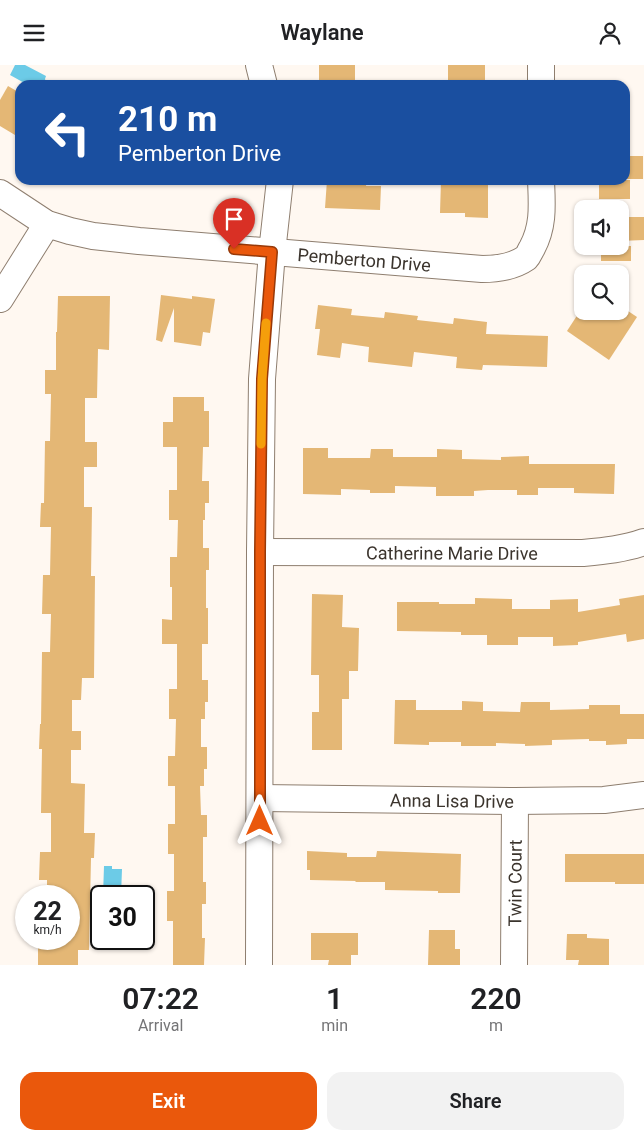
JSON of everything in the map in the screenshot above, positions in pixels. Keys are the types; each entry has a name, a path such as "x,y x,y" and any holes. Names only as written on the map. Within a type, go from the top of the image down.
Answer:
{"street":[{"path":"259,65 263,80"},
{"path":"541,65 541,80"},
{"path":"259,965 262,379 279,185"},
{"name":"Pemberton Drive","path":"0,193 46,224 93,236 499,269 527,257 536,240 542,215 542,185"},
{"path":"0,299 46,224"},
{"name":"Catherine Marie Drive","path":"260,552 583,553 608,551 644,542"},
{"name":"Anna Lisa Drive","path":"260,798 516,801 604,800 644,795"},
{"name":"Twin Court","path":"514,965 516,801"}],"water":[{"path":"15,65 25,65 46,76 45,80 19,80 10,75"},
{"path":"104,866 112,866 112,869 122,869 121,885 103,885"}],"building":[{"path":"319,65 355,65 355,80 319,80"},
{"path":"448,65 485,65 485,80 448,80"},
{"path":"8,86 15,90 15,135 0,126 0,100"},
{"path":"630,156 643,156 643,179 630,179"},
{"path":"327,185 381,186 380,210 325,208"},
{"path":"441,185 488,185 488,218 465,217 465,213 440,213"},
{"path":"599,185 630,185 630,199 599,199"},
{"path":"629,217 644,217 644,240 629,241"},
{"path":"629,246 631,246 631,261 601,261 601,255 629,255"},
{"path":"161,295 192,299 192,296 215,299 210,333 203,332 201,346 174,342 174,308 162,342 156,340"},
{"path":"58,296 110,296 109,350 98,349 97,398 85,398 85,442 97,442 97,467 84,467 84,507 92,507 91,576 95,576 94,678 82,678 81,700 72,700 72,731 81,731 81,750 71,750 71,783 85,784 84,833 95,833 94,858 91,858 89,950 80,950 80,885 47,885 47,880 39,880 40,852 51,852 51,813 41,813 42,749 39,749 42,652 50,652 51,614 42,614 43,575 50,575 51,527 40,527 41,503 44,503 45,441 50,441 51,394 45,394 45,370 56,370"},
{"path":"318,305 352,309 351,315 384,318 385,312 418,316 417,320 453,324 454,318 487,322 486,334 548,336 547,367 483,365 482,370 456,368 457,357 414,352 412,367 368,362 369,347 342,343 340,358 317,355 320,329 315,329"},
{"path":"629,312 637,317 609,360 567,331 574,320 629,320"},
{"path":"173,397 204,397 204,411 209,411 209,447 203,447 202,481 209,481 209,503 205,503 205,520 203,520 203,548 209,548 209,570 206,570 208,644 202,644 202,680 208,680 208,702 205,702 205,719 201,719 201,747 207,747 207,769 204,769 204,786 200,786 201,815 207,815 207,837 203,837 203,882 206,882 206,904 202,904 202,938 205,938 204,965 173,965 173,921 167,921 167,891 174,891 174,854 168,854 168,824 175,824 175,786 168,786 168,756 175,756 176,719 169,719 169,689 177,689 177,644 162,644 162,619 172,620 170,557 177,557 178,520 169,520 169,490 177,490 177,447 163,447 163,422 173,422"},
{"path":"303,448 328,448 328,458 370,458 371,449 393,449 393,457 437,457 437,449 462,450 462,459 501,460 501,457 529,456 529,464 615,464 614,494 574,493 574,488 538,488 538,495 517,495 517,490 488,490 474,491 474,496 436,496 436,487 395,486 395,493 370,493 370,490 341,489 341,495 303,494"},
{"path":"312,594 343,595 342,627 359,628 358,671 349,671 349,699 342,699 342,750 312,750 312,712 319,712 319,675 311,675"},
{"path":"644,595 644,639 627,642 626,634 578,642 578,645 553,646 553,637 518,637 518,645 487,645 487,635 461,635 461,632 397,631 397,602 475,604 475,598 512,599 512,609 550,609 550,600 578,599 578,612 620,605 619,599"},
{"path":"395,700 416,700 416,710 462,710 462,701 483,702 483,711 520,712 521,702 550,702 550,710 589,709 589,705 620,705 620,714 644,714 644,739 627,739 627,744 606,745 606,741 589,741 589,739 552,740 552,745 525,746 525,744 496,743 496,746 461,746 461,742 429,742 429,745 394,744"},
{"path":"307,851 347,853 347,857 376,857 377,851 461,854 460,893 385,890 385,882 310,880 310,870 307,870"},
{"path":"565,854 644,854 644,884 565,882"},
{"path":"429,930 455,930 455,949 460,949 460,965 428,965"},
{"path":"311,933 358,933 358,955 351,955 351,965 328,965 329,960 311,960"},
{"path":"567,934 587,934 587,938 609,939 609,965 578,965 579,960 566,960"},
{"path":"38,950 78,950 78,965 38,965"}],"slow traffic":[{"path":"261,444 262,379 266,323"}],"route":[{"path":"234,249 272,252 262,379 260,821"}]}
